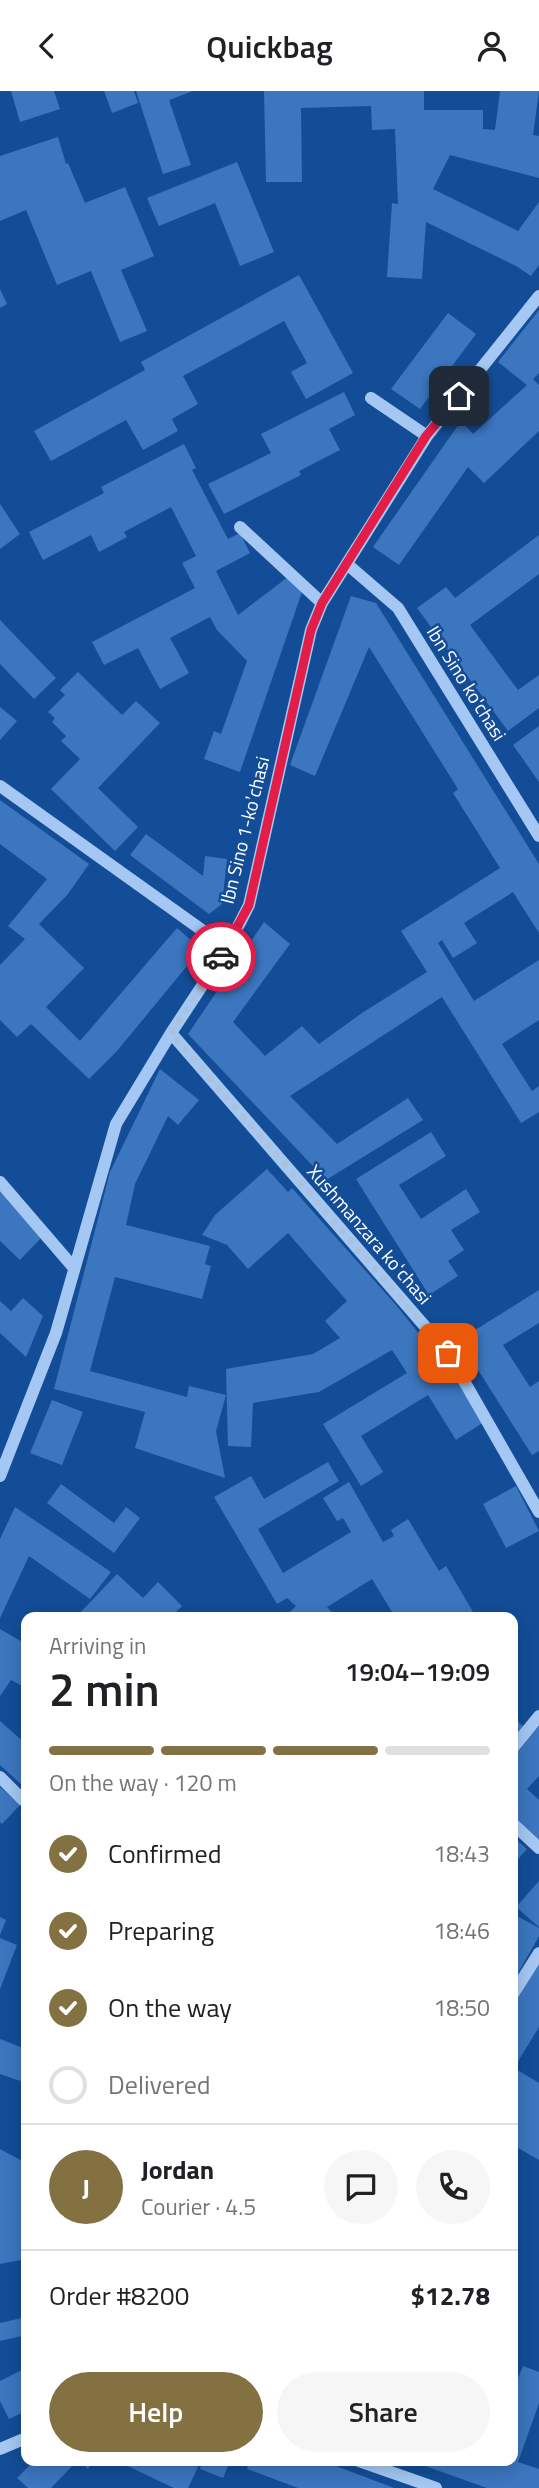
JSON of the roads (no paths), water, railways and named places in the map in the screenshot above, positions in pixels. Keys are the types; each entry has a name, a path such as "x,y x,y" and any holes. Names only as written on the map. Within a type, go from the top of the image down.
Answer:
{"street":[{"name":"Ibn Sino 1-koʼchasi","path":"0,1476 56,1333 116,1123 171,1033 228,948 249,905 311,630 322,603 426,436 539,296"},
{"path":"371,398 426,436"},
{"path":"240,527 322,603"},
{"name":"Ibn Sino ko'chasi","path":"347,563 398,608 539,836"},
{"path":"0,786 228,948"},
{"name":"Xushmanzara koʻchasi","path":"171,1033 448,1353 539,1512"},
{"path":"0,1182 74,1268"},
{"path":"518,1742 539,1716"},
{"path":"0,1777 21,1798"},
{"path":"518,1829 539,1848"},
{"path":"518,1986 539,1953"},
{"path":"0,2449 21,2440"},
{"path":"373,2466 436,2488"}]}
